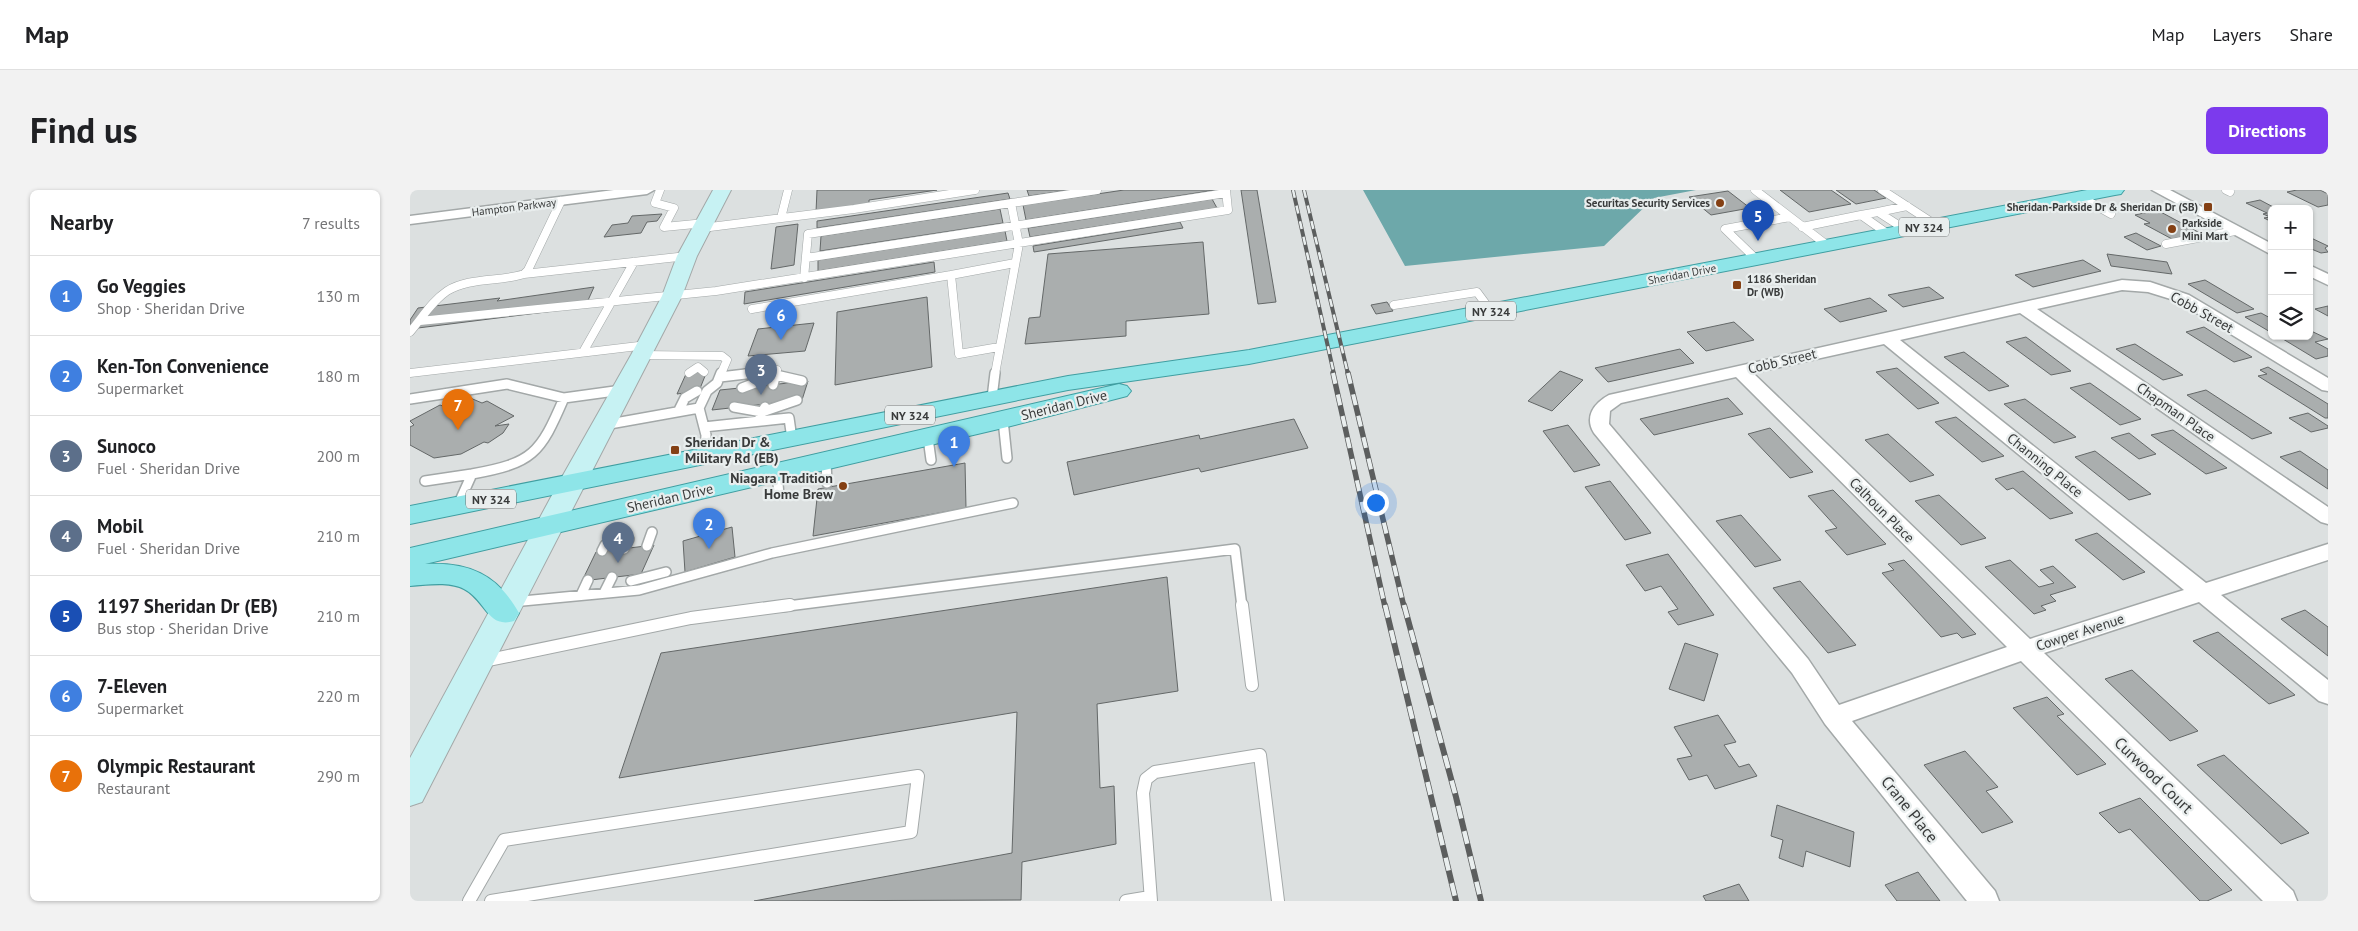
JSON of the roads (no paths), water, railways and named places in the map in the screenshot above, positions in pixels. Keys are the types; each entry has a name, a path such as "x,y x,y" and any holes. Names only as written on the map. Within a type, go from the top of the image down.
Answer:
{"main road":[{"path":"410,791 571,484 644,350 672,296 688,256 722,190"},
{"name":"Sheridan Drive","path":"410,515 1068,383 1249,357 2115,190"},
{"name":"Sheridan Drive","path":"410,558 550,525 778,484 930,449 1003,420 1249,357"},
{"path":"410,576 442,575 468,578 490,592 506,607"}],"street":[{"name":"Hampton Parkway","path":"410,220 647,190"},
{"path":"2158,190 2268,248"},
{"path":"2313,272 2328,280"},
{"name":"Cobb Street","path":"1834,717 1800,666 1601,429 1598,420 1599,412 1605,404 1615,399 2122,285 2150,287 2182,298 2328,386"},
{"name":"Chapman Place","path":"2023,307 2328,517"},
{"name":"Channing Place","path":"1888,338 2202,592"},
{"name":"Calhoun Place","path":"1740,371 2025,650"},
{"name":"Cowper Avenue","path":"1834,717 2025,650 2328,552"},
{"path":"2202,592 2328,694"},
{"name":"Curwood Court","path":"2025,650 2283,901"},
{"name":"Crane Place","path":"1834,717 1985,901"}],"lane":[{"path":"660,190 655,203 674,208 664,227 704,226 781,218 976,190"},
{"path":"781,218 788,190"},
{"path":"804,278 808,234 1097,190"},
{"path":"1755,190 1828,246"},
{"path":"1882,190 1936,225"},
{"path":"420,321 672,296 804,278 1019,244 1228,210 1226,191 806,258"},
{"path":"2081,197 2111,214"},
{"path":"524,274 528,270 561,201"},
{"path":"992,398 992,386 1019,244 1011,203"},
{"path":"1802,227 1907,206"},
{"path":"1878,212 1897,232"},
{"path":"1862,215 1897,232"},
{"path":"1756,259 1725,229 1790,217"},
{"path":"2166,244 2235,230"},
{"path":"410,332 450,289 506,280 524,274 688,256"},
{"path":"583,352 634,262"},
{"path":"752,309 1015,263"},
{"path":"951,275 960,354 999,347"},
{"path":"1394,305 1477,292 1491,310"},
{"path":"410,373 583,352 644,350 722,356 726,360 717,383 707,391 699,408 698,417 704,427 706,441 705,456"},
{"path":"689,373 701,369 703,355"},
{"path":"720,376 778,370 773,384"},
{"path":"742,388 776,375 802,381"},
{"path":"410,399 507,384 564,398 622,390"},
{"path":"679,410 682,396 697,391"},
{"path":"425,481 502,469 522,462 540,449 564,398"},
{"path":"704,427 763,412 797,400"},
{"path":"734,407 789,418 792,439"},
{"path":"604,424 699,408"},
{"path":"1003,420 1007,458"},
{"path":"458,505 472,474"},
{"path":"630,582 639,590 772,553 1013,503"},
{"path":"646,546 652,532"},
{"path":"624,549 629,538"},
{"path":"478,663 691,618 1235,549 1252,684"},
{"path":"506,607 604,593 630,582 666,572"},
{"path":"604,593 612,577"},
{"path":"581,595 588,580"},
{"path":"1126,901 1151,899 1143,793 1146,779 1155,772 1260,755 1278,901"},
{"path":"469,901 504,840 918,776 911,832 520,898 491,901"}],"railway":[{"path":"1293,190 1334,374"},
{"path":"1304,190 1348,374"},
{"path":"1333,373 1385,607"},
{"path":"1348,373 1404,607"},
{"path":"1385,605 1456,901"},
{"path":"1404,605 1456,797 1481,901"}],"place":[{"name":"Securitas Security Services","path":"1720,203"},
{"name":"Sheridan-Parkside Dr & Sheridan Dr (SB)","path":"2208,207"},
{"name":"Parkside Mini Mart","path":"2172,229"},
{"name":"1197 Sheridan Dr (EB)","path":"1758,241"},
{"name":"1186 Sheridan Dr (WB)","path":"1737,285"},
{"name":"7-Eleven","path":"781,340"},
{"name":"Sunoco","path":"761,395"},
{"name":"Olympic Restaurant","path":"458,430"},
{"name":"Sheridan Dr & Military Rd (EB)","path":"675,450"},
{"name":"Go Veggies","path":"954,467"},
{"name":"Niagara Tradition Home Brew","path":"843,486"},
{"name":"Ken-Ton Convenience","path":"709,549"},
{"name":"Mobil","path":"618,563"}]}
